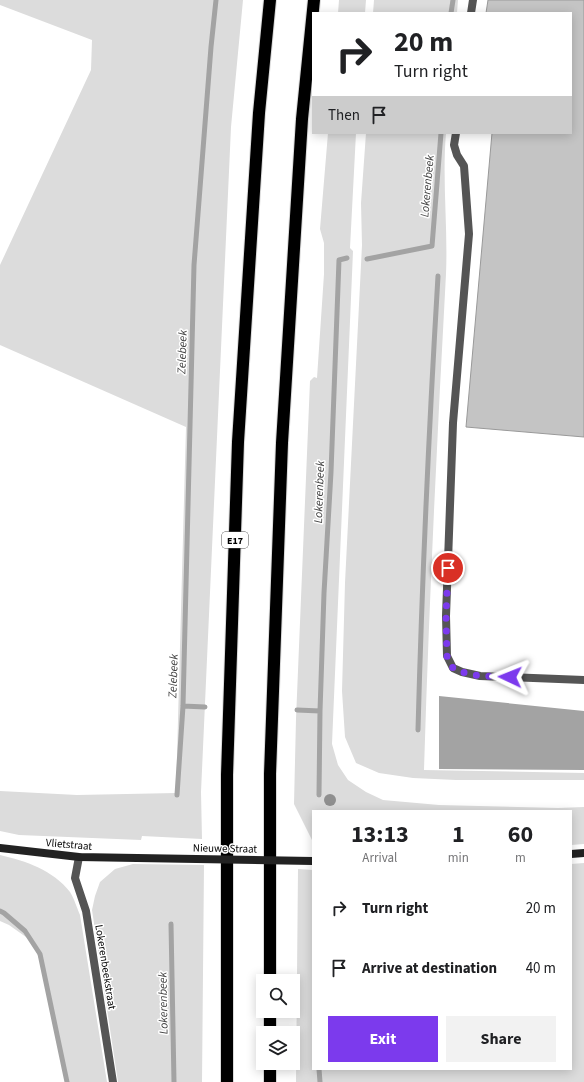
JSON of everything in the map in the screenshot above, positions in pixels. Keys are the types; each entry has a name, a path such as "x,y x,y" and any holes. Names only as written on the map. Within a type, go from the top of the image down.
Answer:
{"highway":[{"name":"E17","path":"227,1082 227,775 238,442 259,113 270,0"},
{"path":"313,12 314,0"},
{"path":"270,974 270,774 282,443 302,119 312,20"},
{"path":"270,1070 270,1082"}],"street":[{"path":"471,12 472,0"},
{"path":"456,134 454,144 457,155 464,166 469,234 453,423 446,616 447,656 453,668 462,672 480,676 584,680"},
{"name":"Vlietstraat","path":"0,848 79,857 137,858"},
{"path":"572,854 584,853"},
{"name":"Lokerenbeekstraat","path":"79,857 75,878 86,910 113,1082"},
{"name":"Nieuwe Straat","path":"137,858 312,861"}],"shaded area":[{"path":"0,0 243,0 231,127 201,792 202,839 142,836 141,840 19,835 0,831 0,791 77,795 176,793 186,427 0,345 0,265 91,70 92,40 0,5"},
{"path":"339,0 366,0 365,12 338,12"},
{"path":"374,0 458,0 457,12 373,12"},
{"path":"328,134 356,134 350,248 353,251 332,744 338,765 348,780 366,792 383,800 439,805 558,808 584,807 584,844 572,845 572,810 312,810 312,840 294,804 296,719 310,381 314,377 317,378 324,274 324,243 320,229"},
{"path":"366,134 446,134 446,274 428,646 424,770 584,773 584,780 456,780 413,778 379,773 356,763 345,737 342,691 345,583 362,245 361,203"},
{"path":"439,696 584,711 584,770 439,769"},
{"path":"0,855 20,860 47,872 63,884 73,897 80,915 107,1082 69,1082 43,970 33,942 9,925 0,921"},
{"path":"584,863 584,1082 296,1082 296,1070 300,1070 300,1026 297,1026 297,1018 300,1018 300,974 297,974 298,869 312,870 312,1070 572,1070 572,864"},
{"path":"133,864 204,865 202,1082 118,1082 92,910 100,882 115,869"}],"building":[{"path":"488,0 584,0 584,437 466,427 492,134 572,134 572,12 486,12"}],"waterway":[{"name":"Zelebeek","path":"177,795 183,706 194,265 216,0"},
{"name":"Lokerenbeek","path":"451,12 453,0"},
{"name":"Lokerenbeek","path":"367,259 432,246 441,134"},
{"name":"Lokerenbeek","path":"297,710 320,711 339,260 347,258"},
{"path":"418,730 426,503 438,276"},
{"name":"Lokerenbeek","path":"183,706 205,707"},
{"path":"319,795 320,711"},
{"path":"0,911 25,931 40,954 67,1082"},
{"name":"Lokerenbeek","path":"171,924 174,1082"},
{"path":"319,1070 320,1082"}],"route":[{"path":"448,568 446,616 447,656 453,668 462,672 480,676 510,677"}]}
